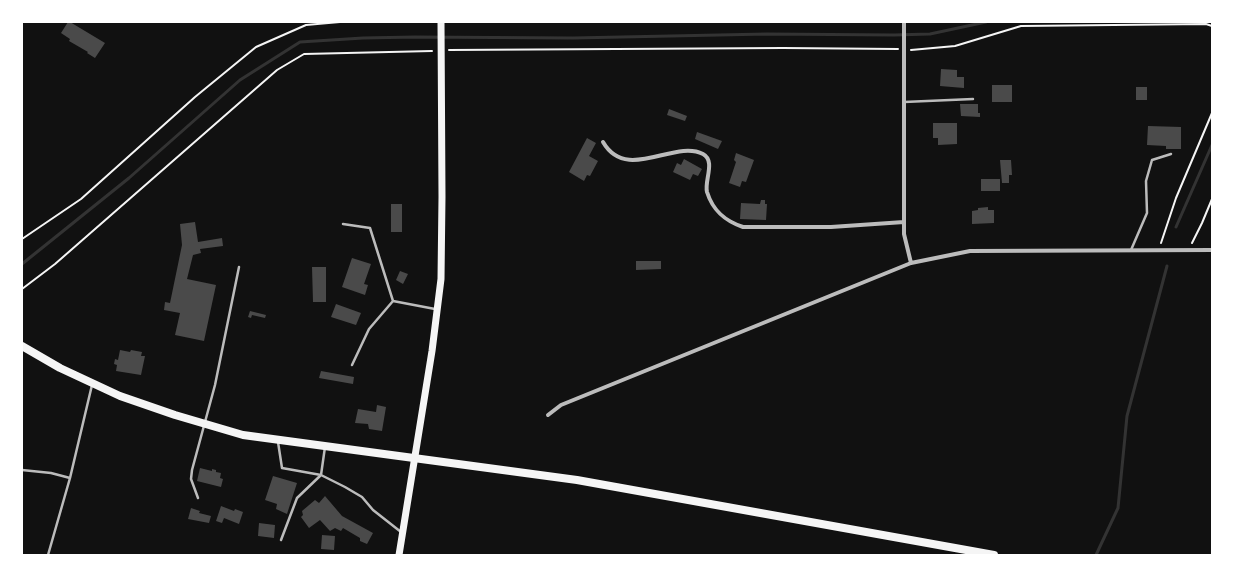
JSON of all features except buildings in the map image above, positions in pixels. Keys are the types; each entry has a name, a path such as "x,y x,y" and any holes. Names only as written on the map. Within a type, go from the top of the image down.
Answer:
{"main road":[{"path":"399,555 438,309 442,243 441,22"},
{"path":"22,346 60,368 127,399 175,416 243,435 584,482 954,552 994,555"}],"street":[{"path":"904,24 904,234 911,263"},
{"path":"603,142 608,151 614,155 623,159 631,160 684,152 703,154 707,158 709,165 707,191 715,208 724,218 743,227 832,226 904,222"},
{"path":"548,415 561,405 911,263 970,251 1212,250"}],"lane":[{"path":"904,102 973,99"},
{"path":"1131,250 1147,213 1146,181 1152,160 1172,154"},
{"path":"343,224 370,228 393,301"},
{"path":"198,498 191,479 193,464 215,385 239,267"},
{"path":"393,301 438,309"},
{"path":"352,365 370,329 393,301"},
{"path":"48,555 70,478 92,383"},
{"path":"278,440 282,468 321,475 345,487 362,497 373,510 403,534"},
{"path":"281,540 297,498 321,475 325,446"},
{"path":"22,470 51,473 70,478"}],"path":[{"path":"22,239 81,199 195,97 256,47 306,25 340,22"},
{"path":"904,47 955,46 1021,26 1206,24 1212,26"},
{"path":"1158,250 1176,198 1212,112"},
{"path":"1188,250 1202,223 1212,198"}],"waterway":[{"path":"22,264 129,178 240,80 300,42 363,38 415,37 573,38 767,34 930,34 986,22"},
{"path":"1176,227 1212,145"},
{"path":"1096,555 1118,508 1127,416 1167,266"}]}
